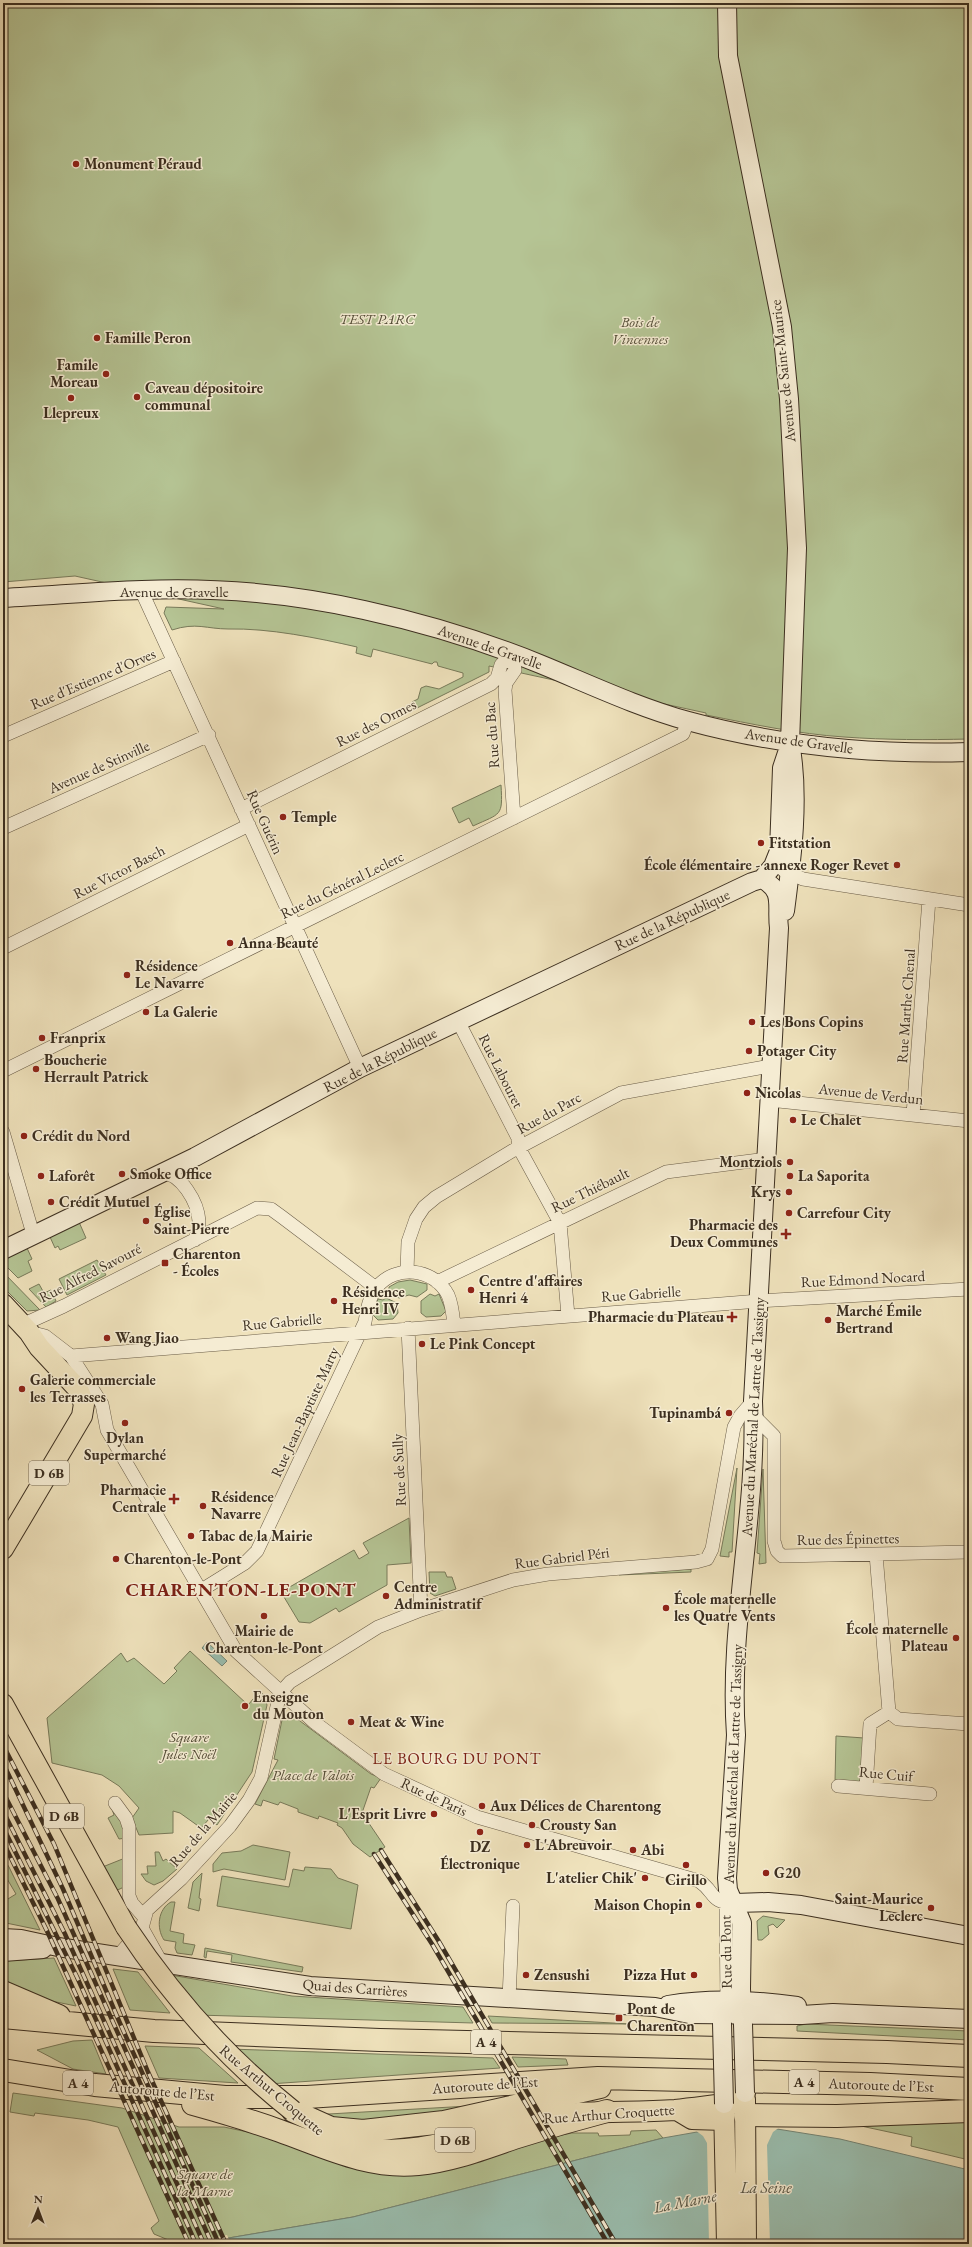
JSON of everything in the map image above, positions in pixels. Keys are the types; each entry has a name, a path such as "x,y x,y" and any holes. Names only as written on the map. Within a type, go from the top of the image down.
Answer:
{"highway":[{"path":"3,1992 78,2025"},
{"name":"A 4","path":"3,2017 154,2031 380,2040 887,2052 969,2056"},
{"name":"Autoroute de l’Est","path":"3,2070 88,2084 154,2092 224,2097 307,2096 550,2080 639,2078 870,2084 969,2089"},
{"path":"303,2117 331,2128 363,2131 394,2129 452,2120 639,2078"},
{"path":"154,2092 253,2121 340,2154 373,2162 399,2165 416,2164 452,2158 607,2111"},
{"path":"734,2107 808,2116 969,2111"}],"main road":[{"name":"Avenue de Saint-Maurice","path":"727,3 728,56 782,327 789,399 797,548 790,743"},
{"name":"Avenue de Gravelle","path":"3,598 141,590 260,594 346,606 445,631 512,653 615,696 688,721 790,743 822,747 916,753 969,752"},
{"name":"Avenue du Maréchal de Lattre de Tassigny","path":"730,1903 727,1878 736,1734 735,1711 740,1601 747,1553 767,1159 770,1066 779,928 778,893 772,885 762,879 773,866 779,851 782,768 790,743"},
{"name":"Avenue du Maréchal de Lattre de Tassigny","path":"779,928 786,910 795,768 790,743"},
{"name":"Rue de la République","path":"3,1250 33,1234 48,1229 161,1173 360,1068 752,882 762,879"},
{"name":"Rue de Paris","path":"3,1304 26,1328"},
{"name":"D 6B","path":"3,1549 82,1416 83,1410 83,1399 78,1389 39,1347 26,1328"},
{"name":"Rue Arthur Croquette","path":"3,1704 137,1924 154,1970 200,2025 249,2074 327,2137 340,2142 374,2150 401,2151 438,2145 514,2123 553,2116 607,2111 734,2107"},
{"path":"730,1903 768,1902 801,1905 969,1936"},
{"name":"Rue du Pont","path":"730,1903 742,1923 733,2013"},
{"name":"Quai des Carrières","path":"3,1941 21,1939 58,1947 119,1955 310,1986 655,2007 689,2014 733,2013 767,2002 833,2013 969,2019"},
{"path":"727,2244 734,2107 733,2013"},
{"path":"734,2107 746,2244"}],"street":[{"name":"Rue Guérin","path":"141,590 360,1068"},
{"path":"500,683 501,665 512,653"},
{"name":"Rue d'Estienne d'Orves","path":"3,736 174,661"},
{"name":"Rue des Ormes","path":"241,808 500,683"},
{"name":"Rue du Bac","path":"500,683 514,818"},
{"name":"Rue du Général Leclerc","path":"3,1071 683,734 688,721"},
{"name":"Avenue de Stinville","path":"3,828 208,735"},
{"name":"Rue Victor Basch","path":"3,948 249,825"},
{"name":"Avenue du Maréchal de Lattre de Tassigny","path":"779,851 782,869 788,877"},
{"path":"788,877 803,878 969,905"},
{"name":"Rue Marthe Chenal","path":"914,1115 929,899"},
{"name":"Rue Labouret","path":"458,1021 518,1138 518,1148 560,1222 568,1316"},
{"name":"Rue du Parc","path":"408,1272 408,1242 416,1219 424,1207 472,1174 621,1093 770,1066"},
{"name":"Avenue de Verdun","path":"769,1100 969,1121"},
{"path":"3,1132 33,1234"},
{"name":"Rue Thiébault","path":"437,1282 666,1172 767,1159"},
{"path":"161,1173 170,1174 179,1181 196,1210 199,1223 195,1240"},
{"name":"Rue Alfred Savouré","path":"26,1328 64,1306 257,1208 271,1209 376,1288"},
{"path":"376,1288 392,1276 408,1272 424,1274 437,1282 448,1295 454,1325"},
{"name":"Rue Jean-Baptiste Marty","path":"200,1591 245,1563 257,1550 365,1322 369,1301 376,1288"},
{"name":"Rue Edmond Nocard","path":"759,1301 969,1289"},
{"name":"Rue Gabrielle","path":"71,1356 759,1301"},
{"name":"Rue de Paris","path":"26,1328 45,1336 71,1356 102,1404 107,1430 236,1651 280,1693 384,1774 477,1817 699,1881 712,1896 730,1903"},
{"name":"Rue de Sully","path":"408,1328 421,1610"},
{"name":"Rue des Épinettes","path":"754,1408 774,1436 774,1541 777,1550 782,1556 969,1552"},
{"name":"Rue Gabriel Péri","path":"280,1693 290,1682 378,1627 421,1610 513,1580 542,1574 696,1562 707,1559 712,1549 734,1427 740,1416 754,1408"},
{"path":"876,1554 889,1712 898,1719 969,1724"},
{"name":"Rue de la Mairie","path":"119,1955 137,1924 153,1904 181,1879 230,1826 250,1800 261,1778 280,1693"},
{"path":"866,1788 870,1724 889,1712"},
{"name":"Rue Cuif","path":"838,1786 930,1794"},
{"path":"115,1802 126,1818 129,1827 129,1896 137,1924 160,1962"},
{"path":"509,1999 512,1906"}],"green space":[{"name":"Bois de Vincennes","path":"3,3 969,3 969,739 875,739 827,736 792,731 706,715 706,713 489,666 489,672 415,709 412,702 418,699 421,688 426,686 439,689 463,677 463,673 438,666 437,662 432,664 373,649 371,657 356,653 357,647 293,634 260,630 221,629 195,626 172,630 164,613 166,607 224,609 75,576 3,582"},
{"path":"501,785 500,809 495,816 473,826 469,818 459,823 452,808"},
{"path":"79,1222 86,1238 60,1250 58,1246 55,1248 50,1237"},
{"path":"27,1248 32,1259 28,1261 32,1271 18,1278 3,1263 3,1260"},
{"path":"97,1260 106,1275 67,1295 59,1279"},
{"path":"3,1272 40,1310 27,1311 3,1287"},
{"path":"410,1280 427,1284 427,1290 417,1297 409,1295 399,1298 389,1292 389,1287 398,1282"},
{"path":"39,1284 44,1293 51,1290 56,1301 46,1307 29,1289"},
{"path":"430,1294 435,1296 439,1294 446,1311 441,1316 426,1317 421,1313 421,1301"},
{"path":"386,1298 397,1303 398,1313 393,1319 378,1320 373,1315 378,1299 383,1300"},
{"path":"737,1468 732,1552 729,1552 729,1557 720,1556"},
{"path":"763,1469 766,1563 759,1564 760,1554 757,1553"},
{"path":"409,1518 411,1563 387,1565 387,1585 339,1612 336,1608 310,1623 299,1622 281,1592 354,1550 359,1559 369,1553 363,1543"},
{"path":"691,1569 691,1572 619,1575 619,1574"},
{"path":"429,1572 445,1572 447,1577 452,1577 456,1589 435,1596 430,1593"},
{"name":"Square Jules Noël","path":"190,1651 248,1705 260,1691 264,1695 267,1705 252,1772 217,1825 209,1819 201,1828 180,1813 173,1811 173,1833 139,1835 132,1818 139,1808 119,1786 102,1775 52,1763 47,1718 121,1653 127,1662 134,1658 164,1684 177,1671 174,1668"},
{"name":"Place de Valois","path":"292,1715 371,1774 381,1778 374,1788 371,1787 362,1813 385,1847 370,1857 353,1844 342,1828 337,1825 338,1823 319,1816 318,1819 298,1812 298,1809 280,1802 278,1805 263,1800 261,1806 255,1804 278,1760 274,1759 282,1720"},
{"path":"836,1736 864,1738 861,1780 856,1783 835,1782"},
{"path":"111,1806 122,1818 126,1838 119,1839 108,1818 114,1815"},
{"path":"253,1845 290,1852 285,1880 224,1869 213,1872 213,1864 222,1853 241,1851"},
{"path":"155,1852 159,1852 163,1861 166,1859 177,1869 163,1881 154,1885 146,1881 141,1874 148,1874 147,1866 156,1866"},
{"path":"3,1858 9,1867 40,1930 6,1923 3,1914 3,1902 16,1894 3,1872"},
{"path":"125,1858 124,1885 122,1888 113,1892 100,1868"},
{"path":"305,1867 331,1869 338,1878 358,1885 351,1929 217,1906 222,1876 289,1887 293,1869 304,1871"},
{"path":"202,1873 199,1911 188,1908 193,1882"},
{"path":"171,1902 175,1902 170,1931 184,1934 183,1943 195,1945 192,1955 177,1953 175,1948 176,1942 164,1940 161,1935 159,1925 161,1914 163,1909"},
{"path":"763,1916 785,1920 777,1928 773,1924 768,1926 769,1934 762,1940 758,1940 757,1921"},
{"path":"205,1948 303,1967 302,1972 231,1962 232,1955 207,1951 206,1958 204,1957"},
{"path":"54,1958 76,2006 22,1995 3,1987 3,1961"},
{"path":"113,1969 138,1972 170,2013 130,2010"},
{"path":"165,1974 292,1996 463,2007 473,2023 197,2015"},
{"path":"488,2016 630,2024 492,2023"},
{"path":"806,2024 969,2031 969,2040 797,2031 797,2026"},
{"path":"92,2040 106,2074 73,2069 37,2050 73,2041"},
{"path":"145,2046 199,2048 238,2083 159,2078"},
{"path":"230,2049 493,2058 500,2068 269,2084"},
{"path":"512,2057 566,2059 568,2065 518,2067"},
{"name":"Square de la Marne","path":"13,2093 122,2108 179,2127 224,2127 276,2138 533,2141 572,2133 598,2133 599,2136 630,2135 631,2131 656,2130 663,2138 353,2217 193,2244 178,2244 154,2234 151,2228 159,2221 118,2127 88,2120 35,2113 34,2116 10,2112"},
{"path":"504,2104 393,2125 311,2115"},
{"path":"969,2118 969,2160 911,2146 912,2137 861,2126 873,2123"}],"water":[{"path":"207,1642 227,1661 222,1666 202,1648"},
{"name":"La Seine","path":"777,2129 840,2139 969,2170 969,2244 193,2244 353,2217 663,2138 697,2132"}],"pier":[{"path":"780,2127 773,2132 767,2145 770,2244 709,2244 707,2143 703,2136 695,2130"},
{"path":"227,2235 231,2244 191,2244 192,2242"}],"railway":[{"path":"3,1745 54,1844 148,2072 226,2244"},
{"path":"3,1763 63,1889 119,2021 219,2244"},
{"path":"3,1792 58,1899 212,2244"},
{"path":"3,1811 65,1934 204,2244"},
{"path":"3,1827 77,1977 196,2244"},
{"path":"3,1842 47,1931 189,2244"},
{"path":"381,1850 438,1940 616,2244"},
{"path":"374,1854 432,1944 608,2244"}],"place":[{"name":"Monument Péraud","path":"76,164"},
{"name":"Famille Peron","path":"97,338"},
{"name":"Famile Moreau","path":"106,374"},
{"name":"Caveau dépositoire communal","path":"137,397"},
{"name":"Llepreux","path":"71,398"},
{"name":"Temple","path":"283,817"},
{"name":"Fitstation","path":"761,843"},
{"name":"École élémentaire - annexe Roger Revet","path":"897,865"},
{"name":"Anna Beauté","path":"230,943"},
{"name":"Résidence Le Navarre","path":"127,975"},
{"name":"La Galerie","path":"146,1012"},
{"name":"Les Bons Copins","path":"752,1022"},
{"name":"Franprix","path":"42,1038"},
{"name":"Potager City","path":"749,1051"},
{"name":"Boucherie Herrault Patrick","path":"36,1069"},
{"name":"Nicolas","path":"747,1093"},
{"name":"Le Chalet","path":"793,1120"},
{"name":"Crédit du Nord","path":"24,1136"},
{"name":"Montziols","path":"790,1162"},
{"name":"Smoke Office","path":"122,1174"},
{"name":"Laforêt","path":"41,1176"},
{"name":"La Saporita","path":"790,1176"},
{"name":"Krys","path":"789,1192"},
{"name":"Crédit Mutuel","path":"51,1202"},
{"name":"Carrefour City","path":"789,1213"},
{"name":"Église Saint-Pierre","path":"146,1221"},
{"name":"Pharmacie des Deux Communes","path":"786,1234"},
{"name":"Charenton - Écoles","path":"165,1263"},
{"name":"Centre d'affaires Henri 4","path":"471,1290"},
{"name":"Résidence Henri IV","path":"334,1301"},
{"name":"Pharmacie du Plateau","path":"732,1317"},
{"name":"Marché Émile Bertrand","path":"828,1320"},
{"name":"Wang Jiao","path":"107,1338"},
{"name":"Le Pink Concept","path":"422,1344"},
{"name":"Galerie commerciale les Terrasses","path":"22,1389"},
{"name":"Tupinambá","path":"729,1413"},
{"name":"Dylan Supermarché","path":"125,1423"},
{"name":"Pharmacie Centrale","path":"174,1499"},
{"name":"Résidence Navarre","path":"203,1506"},
{"name":"Tabac de la Mairie","path":"191,1536"},
{"name":"Charenton-le-Pont","path":"116,1559"},
{"name":"Centre Administratif","path":"386,1596"},
{"name":"École maternelle les Quatre Vents","path":"666,1608"},
{"name":"Mairie de Charenton-le-Pont","path":"264,1616"},
{"name":"École maternelle Plateau","path":"956,1638"},
{"name":"Enseigne du Mouton","path":"245,1706"},
{"name":"Meat & Wine","path":"351,1722"},
{"name":"Aux Délices de Charentong","path":"482,1806"},
{"name":"L'Esprit Livre","path":"434,1814"},
{"name":"Crousty San","path":"532,1825"},
{"name":"DZ Électronique","path":"480,1832"},
{"name":"L'Abreuvoir","path":"527,1845"},
{"name":"Abi","path":"633,1850"},
{"name":"Cirillo","path":"686,1865"},
{"name":"G20","path":"766,1873"},
{"name":"L'atelier Chik'","path":"645,1878"},
{"name":"Maison Chopin","path":"699,1905"},
{"name":"Saint-Maurice Leclerc","path":"931,1908"},
{"name":"Zensushi","path":"526,1975"},
{"name":"Pizza Hut","path":"694,1975"},
{"name":"Pont de Charenton","path":"619,2018"}],"district":[{"name":"CHARENTON-LE-PONT","path":"241,1589"},
{"name":"LE BOURG DU PONT","path":"457,1758"}],"park label":[{"name":"TEST PARC","path":"377,319"}],"water label":[{"name":"La Marne","path":"685,2201"}]}
